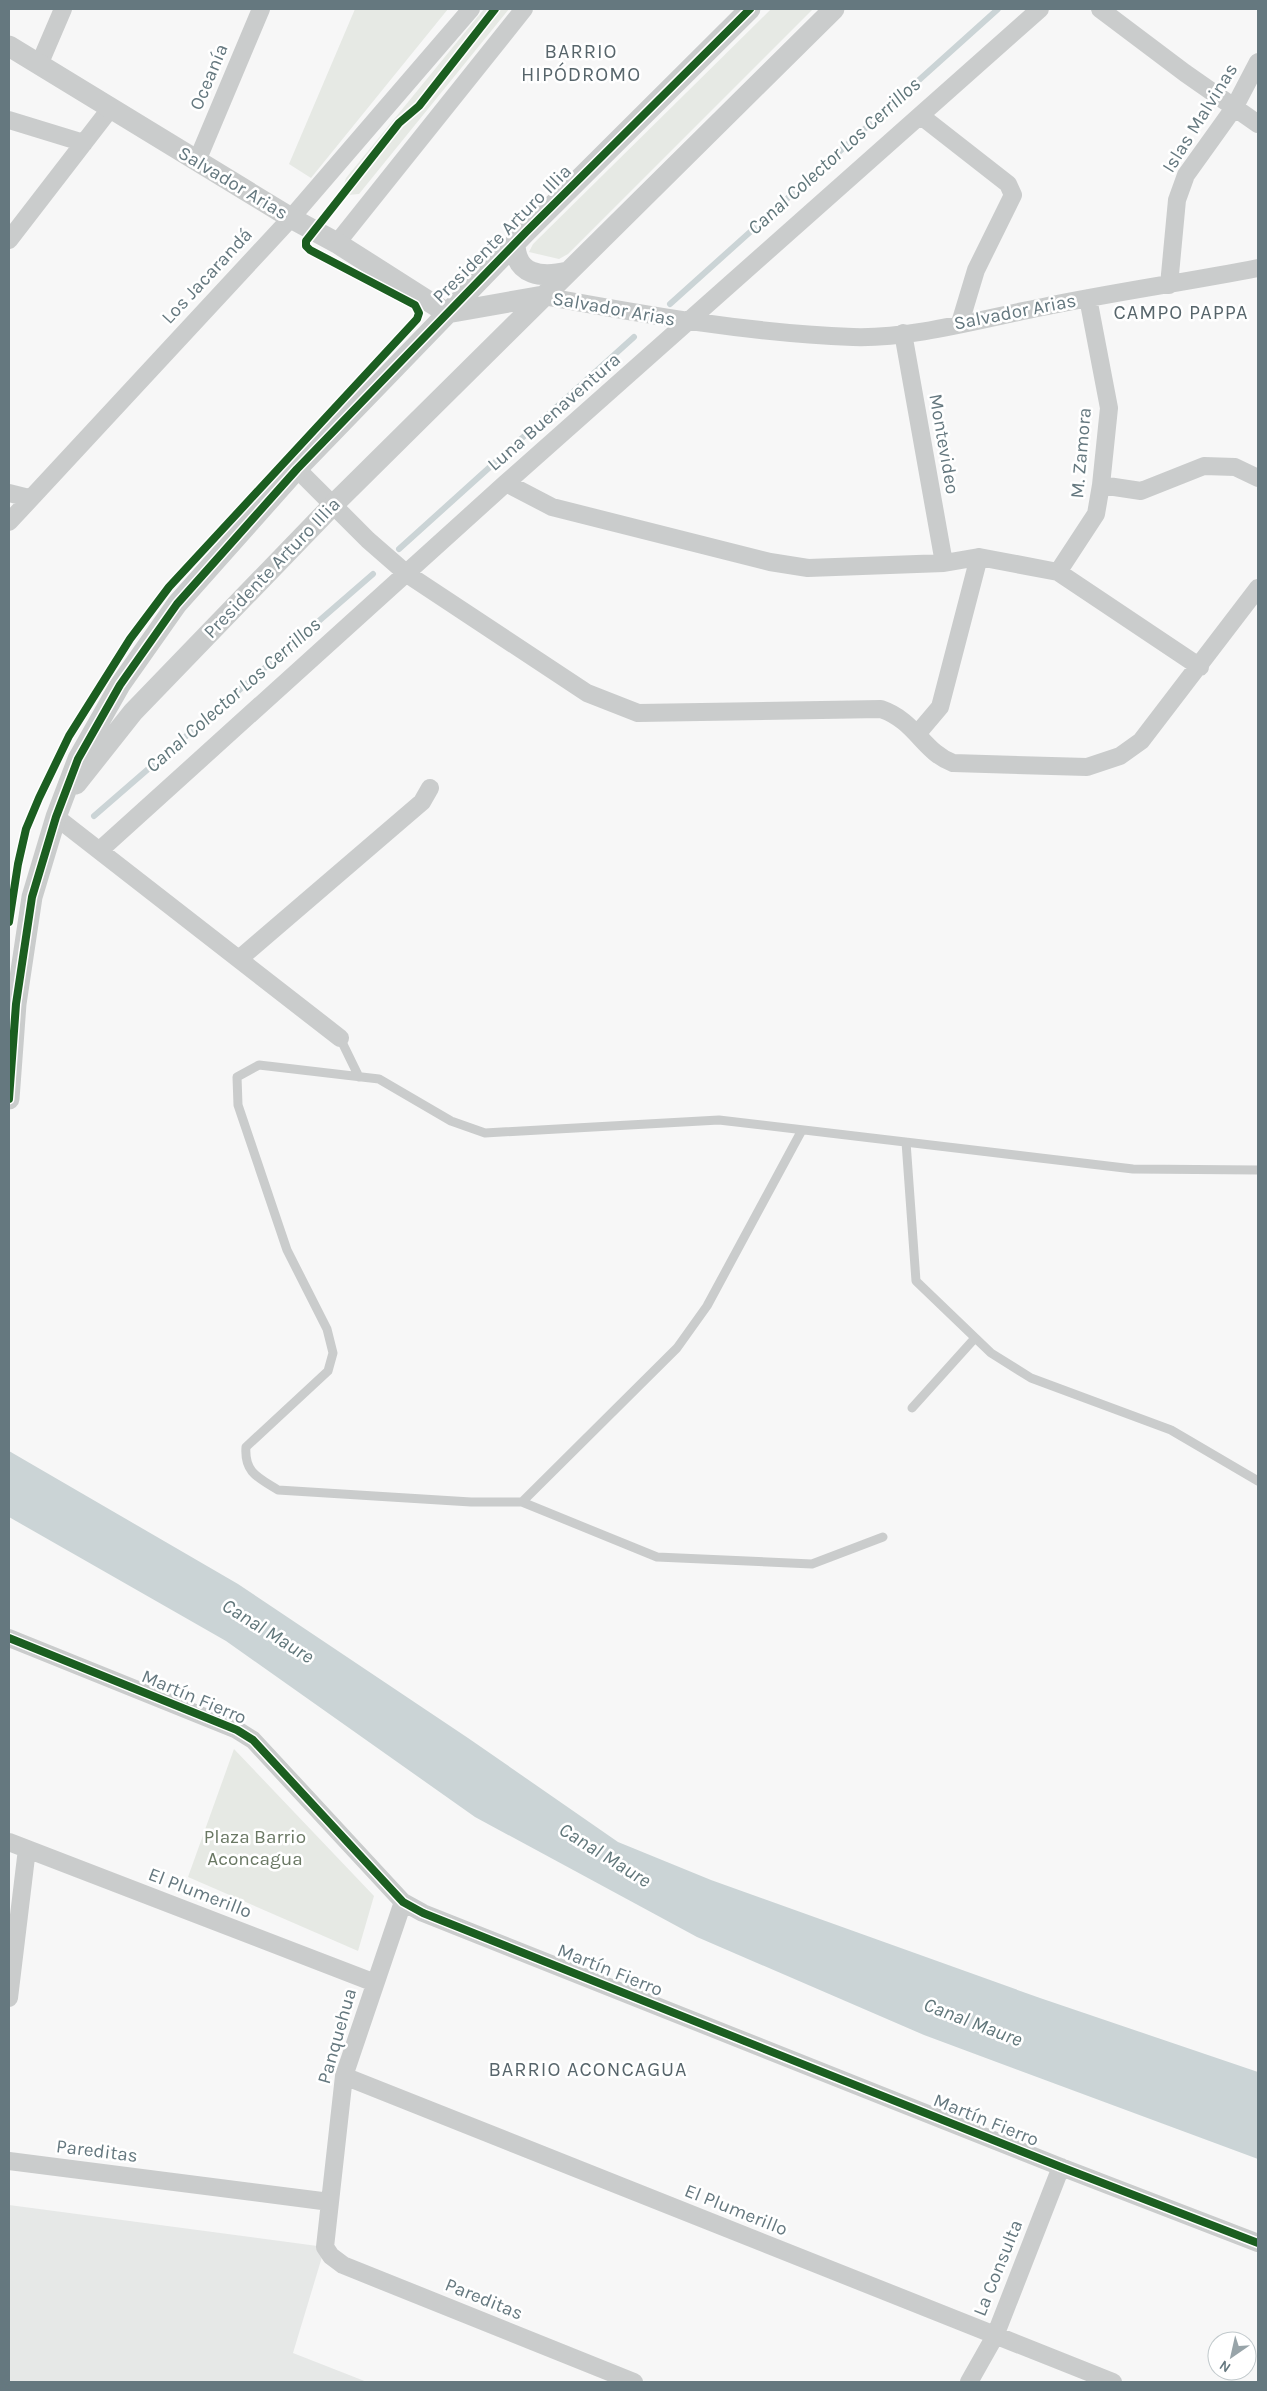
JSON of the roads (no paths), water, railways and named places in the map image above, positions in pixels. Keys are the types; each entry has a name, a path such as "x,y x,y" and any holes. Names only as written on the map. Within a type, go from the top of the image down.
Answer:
{"street":[{"path":"39,65 63,9"},
{"name":"Oceanía","path":"197,161 261,9"},
{"name":"Los Jacarandá","path":"9,522 29,498 291,218 471,9"},
{"path":"337,243 524,9"},
{"name":"Presidente Arturo Illia","path":"9,1099 16,1004 32,897 60,808 78,759 120,685 177,604 297,469 515,243 750,9"},
{"name":"Presidente Arturo Illia","path":"60,808 133,712 333,505 834,9"},
{"name":"Luna Buenaventura","path":"100,850 506,483 1040,9"},
{"path":"1100,9 1258,124"},
{"name":"Salvador Arias","path":"9,46 291,218 337,243 447,313 544,296 688,322 855,337 902,333 960,324 1088,298 1258,268"},
{"name":"Islas Malvinas","path":"1169,285 1176,200 1186,175 1234,108 1258,62"},
{"path":"9,240 110,109"},
{"path":"921,116 1008,184 1013,195 976,270 960,324"},
{"path":"9,120 84,143"},
{"path":"515,243 518,260 529,271 543,276 568,272"},
{"name":"M. Zamora","path":"1058,572 1096,514 1101,485 1109,408 1088,298"},
{"name":"Montevideo","path":"902,333 944,562"},
{"path":"1101,485 1141,491 1204,466 1235,467 1258,478"},
{"path":"297,469 407,574 587,693 638,712 881,710 896,714 918,733 940,758 953,763 1087,767 1120,756 1141,741 1200,667 1258,588"},
{"path":"506,483 552,507 770,562 808,568 944,562 979,557 1058,572 1200,667"},
{"path":"9,493 29,498"},
{"path":"918,733 940,707 979,557"},
{"path":"239,960 422,802 430,788"},
{"path":"60,808 100,850 340,1038"},
{"name":"Martín Fierro","path":"9,1638 237,1730 253,1740 403,1902 423,1913 1061,2167 1258,2242"},
{"name":"El Plumerillo","path":"9,1842 375,1983"},
{"path":"9,1998 27,1849"},
{"name":"Panquehua","path":"325,2247 344,2076 403,1902"},
{"name":"El Plumerillo","path":"344,2076 1114,2382"},
{"name":"Pareditas","path":"9,2161 330,2202"},
{"name":"La Consulta","path":"968,2382 995,2336 1061,2167"},
{"name":"Pareditas","path":"325,2247 331,2256 343,2265 634,2382"}],"lane":[{"path":"340,1038 359,1077"},
{"path":"883,1537 812,1564 657,1557 522,1502 471,1502 278,1490 253,1474 245,1460 246,1447 328,1370 332,1353 327,1329 287,1250 238,1105 238,1077 259,1065 379,1079 451,1121 485,1133 718,1120 1133,1170 1258,1170"},
{"path":"522,1502 677,1348 707,1306 802,1130"},
{"path":"906,1142 916,1281 975,1338 991,1353 1031,1378 1171,1430 1258,1481"},
{"path":"912,1408 975,1338"}],"water":[{"name":"Canal Maure","path":"9,1451 238,1584 468,1738 618,1842 711,1880 1040,1998 1258,2072 1258,2159 924,2035 697,1937 475,1817 226,1641 9,1517"}],"waterway":[{"name":"Canal Colector Los Cerrillos","path":"670,304 998,9"},
{"name":"Canal Colector Los Cerrillos","path":"399,549 634,337"},
{"name":"Canal Colector Los Cerrillos","path":"94,816 373,574"}],"district":[{"name":"BARRIO HIPÓDROMO","path":"581,62"},
{"name":"CAMPO PAPPA","path":"1181,312"},
{"name":"BARRIO ACONCAGUA","path":"588,2069"}],"park label":[{"name":"Plaza Barrio Aconcagua","path":"255,1848"}]}
